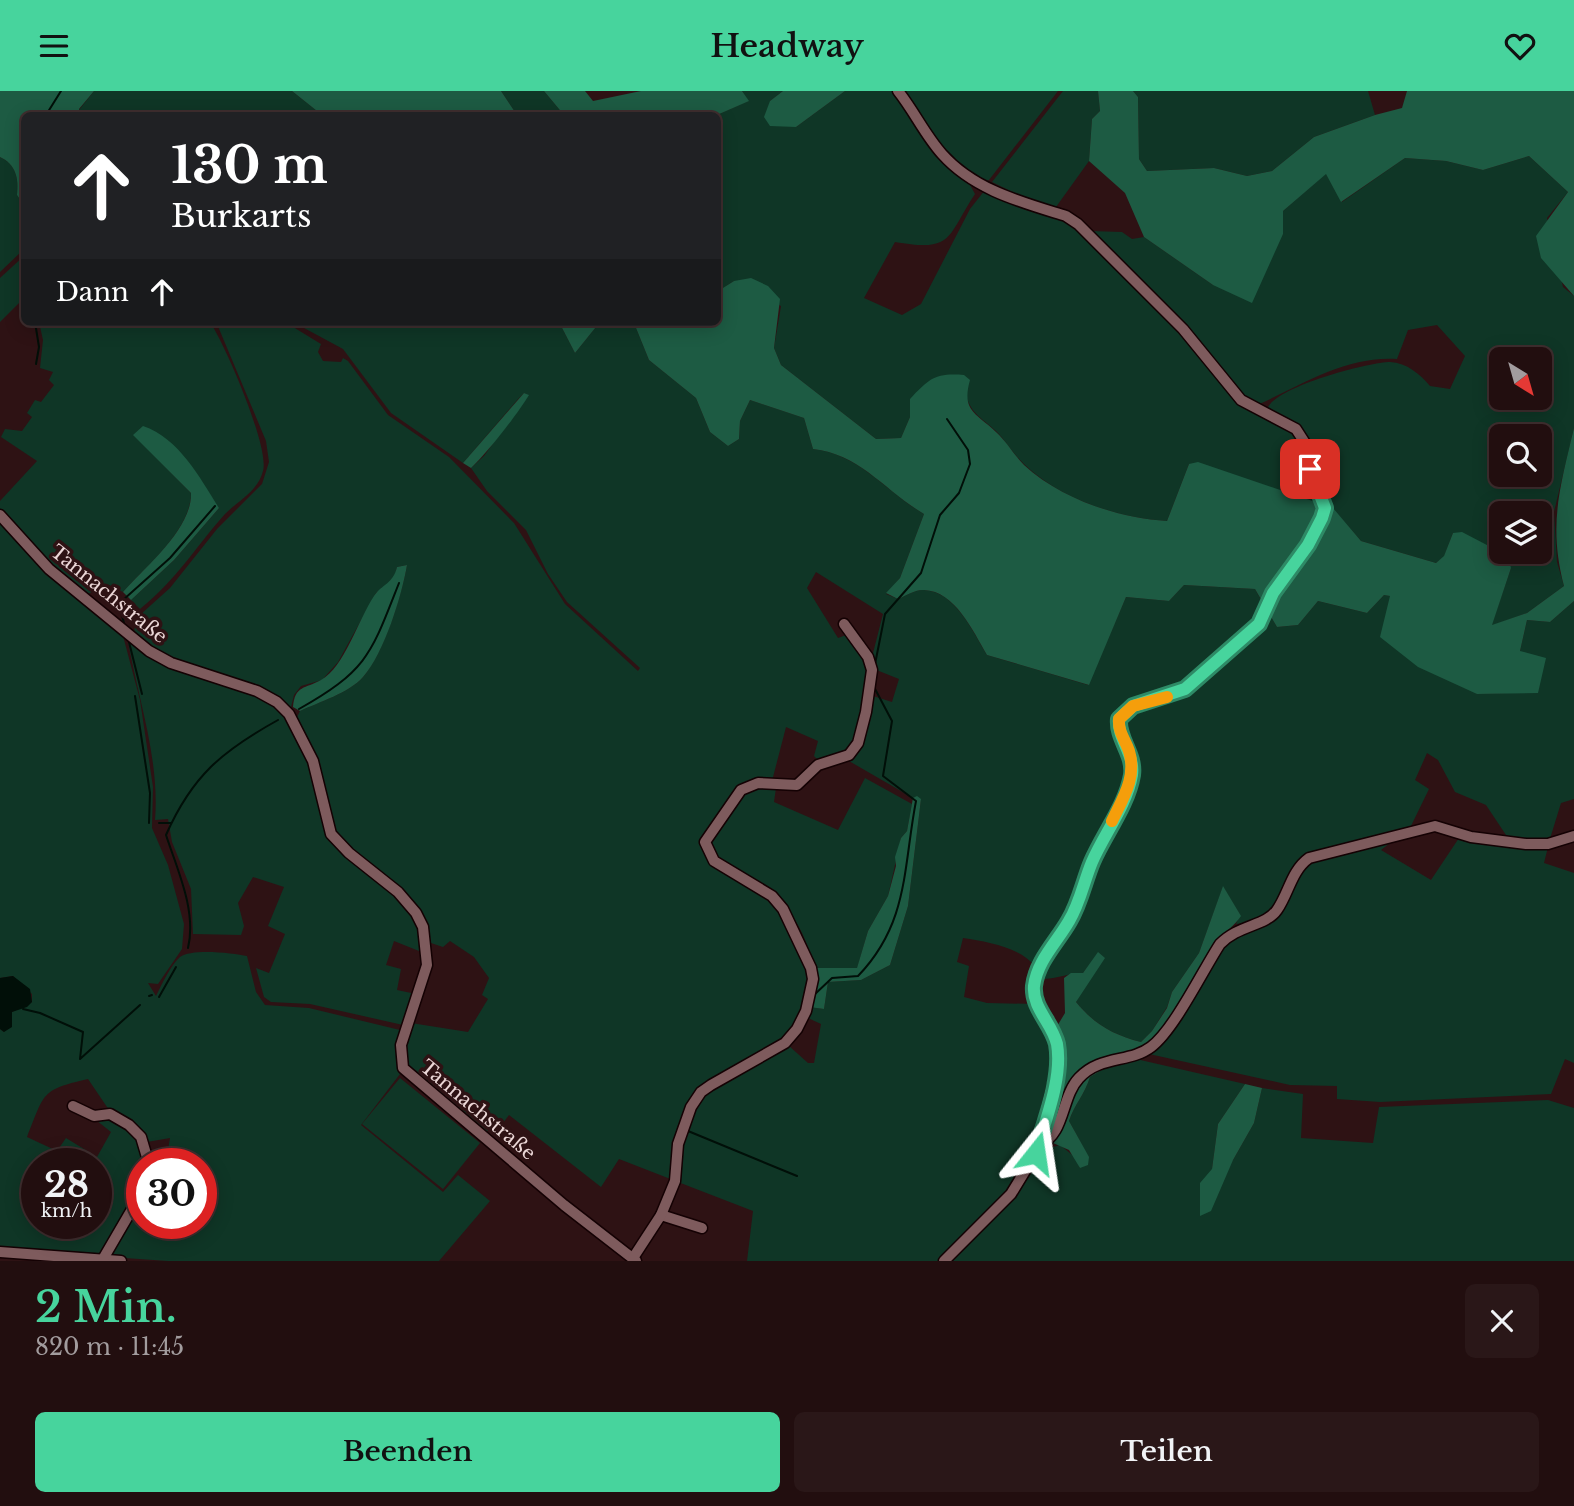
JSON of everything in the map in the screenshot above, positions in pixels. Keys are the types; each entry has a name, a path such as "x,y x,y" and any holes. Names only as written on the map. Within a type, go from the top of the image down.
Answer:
{"street":[{"path":"898,91 940,152 959,171 985,187 1066,216 1078,224 1183,329 1241,400 1296,429 1305,443 1310,469 1325,508 1308,545 1273,593 1259,624 1185,689 1133,706 1121,715 1119,724 1130,754 1132,775 1064,929 1040,966 1034,984 1034,999 1051,1028 1057,1045 1057,1069 1039,1145 1027,1172 1011,1194 944,1261"},
{"name":"Tannachstraße","path":"0,515 48,569 149,651 172,663 257,691 277,702 289,714 313,761 331,834 349,853 398,892 422,927 427,965 401,1045 402,1068 564,1205 634,1259"},
{"path":"634,1259 661,1215 677,1169 682,1123 701,1092 785,1043 806,1011 813,979 811,968 783,909 772,896 714,861 705,842 741,790 758,783 797,785 818,765 841,760 854,749 866,712 872,670 868,657 845,624"},
{"path":"1039,1145 1048,1142 1077,1080 1102,1063 1137,1055 1158,1041 1220,944 1231,933 1259,923 1277,911 1301,864 1319,853 1375,843 1440,826 1471,837 1526,844 1548,844 1574,836"},
{"path":"73,1106 94,1116 110,1114 129,1125 141,1137 144,1148"},
{"path":"661,1215 702,1228"},
{"path":"103,1259 126,1219"},
{"path":"0,1252 121,1261"}],"green space":[{"path":"0,91 94,91 79,109 80,112 21,112 21,201 17,195 17,178 13,168 0,157"},
{"path":"94,91 292,91 318,112 79,112"},
{"path":"292,91 501,91 515,112 318,112"},
{"path":"501,91 544,91 562,112 515,112"},
{"path":"544,91 585,91 593,101 641,91 742,91 749,101 721,113 562,112"},
{"path":"742,91 783,91 770,101 796,127 845,91 895,91 936,154 969,183 975,194 953,231 939,243 914,245 895,242 864,298 902,315 921,304 970,209 985,190 1065,219 1076,226 1180,331 1239,401 1286,425 1299,437 1322,505 1189,464 1167,521 1110,511 1072,497 1038,476 974,411 966,395 910,399 910,417 901,438 876,439 781,365 774,348 781,306 734,281 721,289 721,113 748,101"},
{"path":"783,91 845,91 796,127 770,126 764,117 770,101"},
{"path":"902,91 1058,91 989,180 982,183 942,150"},
{"path":"1063,91 1098,91 1100,111 1092,119 1089,161 1056,207 1029,200 992,182"},
{"path":"1098,91 1133,91 1138,97 1139,159 1147,171 1214,168 1247,176 1272,171 1314,137 1402,108 1407,91 1574,91 1574,296 1541,258 1536,236 1568,192 1529,156 1483,170 1446,161 1405,158 1341,202 1326,174 1283,211 1283,234 1252,303 1213,285 1144,237 1125,193 1089,161 1092,119 1100,111"},
{"path":"1133,91 1368,91 1375,115 1314,137 1272,171 1247,176 1214,168 1147,171 1139,159 1138,97"},
{"path":"1529,156 1568,192 1547,218 1563,287 1574,296 1574,428 1554,512 1557,562 1564,586 1527,613 1491,626 1511,568 1504,564 1552,564 1552,501 1489,501 1489,555 1453,533 1444,557 1436,563 1361,541 1333,509 1328,507 1307,443 1267,410 1285,393 1302,385 1342,371 1379,363 1402,364 1417,373 1430,386 1450,389 1465,356 1437,325 1408,330 1397,359 1378,359 1342,367 1257,405 1250,403 1090,231 1122,232 1132,239 1144,237 1213,285 1283,234 1283,211 1326,173 1342,202 1405,158 1446,161 1483,170"},
{"path":"0,157 10,164 17,178 17,195 21,201 21,252 0,272"},
{"path":"21,259 21,301 0,322 0,278"},
{"path":"751,278 768,286 780,299 774,348 781,365 876,439 901,438 910,417 910,399 928,382 939,376 964,375 970,380 969,406 1000,436 1024,465 1055,488 1110,511 1167,521 1189,464 1198,462 1333,508 1361,541 1436,563 1444,556 1453,533 1462,532 1489,546 1489,564 1510,564 1492,625 1527,613 1564,586 1556,525 1560,488 1574,428 1574,601 1550,622 1527,620 1520,651 1546,658 1538,693 1477,694 1418,667 1380,637 1390,596 1384,595 1367,613 1318,601 1298,625 1277,627 1255,589 1184,585 1169,601 1126,597 1089,685 987,655 962,614 945,597 924,590 898,599 886,593 900,578 924,514 845,458 813,449 804,418 750,400 740,421 739,439 728,446 710,432 696,398 649,360 635,326 721,326 721,289 734,281"},
{"path":"40,326 212,326 226,351 253,420 263,459 261,478 247,495 225,514 175,575 140,609 131,600 174,560 219,508 134,435 191,493 189,507 176,534 123,592 107,584 86,595 50,567 0,512 0,501 37,461 1,437 5,429 22,431 32,417 27,413 35,400 41,402 54,385 49,380 53,372 40,368 43,340"},
{"path":"218,326 292,326 321,344 318,352 323,361 341,362 343,358 348,361 388,415 449,457 514,523 565,604 638,671 640,668 567,602 548,574 526,530 487,491 471,468 484,456 528,395 524,393 518,399 463,463 391,413 343,349 300,326 561,326 575,353 597,326 635,326 649,360 696,398 710,432 728,446 739,439 740,421 750,400 804,418 813,449 830,452 859,466 924,514 900,578 886,594 898,599 918,591 935,592 945,597 962,614 987,655 1088,685 1126,597 1169,601 1184,585 1255,589 1264,605 1248,628 1224,654 1184,685 1130,706 1117,714 1115,725 1128,755 1129,775 1081,882 1074,907 1036,967 1012,950 963,938 957,962 969,966 964,997 987,1003 1034,1004 1052,1037 1053,1069 1041,1127 1025,1171 996,1208 941,1261 747,1261 753,1211 678,1182 685,1124 703,1095 788,1045 808,1063 814,1063 821,1024 808,1018 809,1007 824,1009 828,982 861,980 890,965 908,906 921,799 913,798 849,761 859,744 873,696 892,702 899,679 874,669 872,657 883,614 816,572 807,588 838,638 846,635 869,662 867,697 857,737 846,754 819,761 814,756 818,741 786,727 772,781 749,783 740,788 703,842 705,855 712,863 771,898 781,910 807,970 803,1008 795,1027 783,1041 699,1091 677,1127 673,1180 619,1159 601,1187 509,1115 497,1131 490,1128 485,1133 403,1063 403,1045 411,1023 468,1032 488,999 482,995 489,978 474,957 450,941 443,947 431,943 419,913 400,890 350,851 333,832 315,761 296,719 300,711 350,688 363,677 378,654 391,624 407,565 397,567 395,578 376,593 338,662 322,680 301,686 294,695 290,711 253,687 171,659 152,649 134,634 135,623 141,614 170,588 217,529 262,484 269,462 266,441"},
{"path":"561,326 597,326 575,353"},
{"path":"524,393 529,395 485,453 471,468 463,463"},
{"path":"143,426 156,432 178,449 219,508 174,560 131,600 123,592 176,533 189,507 191,493 133,435"},
{"path":"0,520 122,632 140,700 153,787 152,828 168,865 184,924 182,949 158,984 148,983 156,996 180,957 203,952 233,954 247,956 256,992 265,1005 309,1008 400,1030 402,1033 396,1058 400,1074 361,1125 443,1192 458,1175 490,1201 439,1261 168,1261 110,1257 126,1228 126,1239 217,1239 217,1148 168,1148 170,1138 147,1142 107,1107 88,1079 52,1091 37,1111 27,1137 51,1148 21,1148 21,1239 111,1239 105,1250 97,1255 0,1249 0,1029 4,1032 12,1012 32,1002 32,994 13,976 0,978"},
{"path":"407,565 385,639 363,677 350,688 325,701 300,711 293,707 299,691 321,680 337,665 374,596 393,577 397,567"},
{"path":"1384,595 1391,596 1477,694 1538,692 1520,651 1527,620 1550,622 1574,601 1574,799 1561,803 1549,842 1508,838 1486,805 1455,792 1438,760 1427,753 1415,780 1429,789 1411,826 1398,836 1308,855 1281,901 1263,916 1251,921 1236,924 1240,915 1223,887 1199,953 1172,992 1167,1007 1152,1031 1141,1042 1105,1028 1076,1002 1099,953 1083,973 1044,979 1040,973 1086,884 1135,765 1124,733 1124,716 1186,692 1269,613 1277,627 1298,625 1318,601 1367,613"},
{"path":"127,635 148,653 256,693 276,704 285,714 310,762 325,828 414,915 421,928 424,953 394,941 386,965 401,969 397,990 416,994 403,1025 310,1004 271,1002 264,997 256,968 269,973 285,934 268,926 284,887 253,877 238,903 244,926 241,935 193,934 191,889 172,842 168,819 155,820 156,797 151,750"},
{"path":"865,778 912,804 907,831 901,838 888,896 868,931 857,969 816,968 797,923 779,904 717,861 711,853 711,837 728,807 743,792 755,787 776,788 774,802 838,830"},
{"path":"917,796 921,799 908,906 890,965 861,980 828,982 824,1009 809,1007 813,968 857,968 868,931 888,896 896,866 895,857 901,838 907,831 913,798"},
{"path":"1459,838 1548,847 1544,863 1574,873 1574,1063 1565,1059 1551,1094 1380,1102 1337,1099 1337,1086 1290,1085 1149,1054 1223,946 1233,936 1260,926 1310,860 1390,843 1381,850 1431,880"},
{"path":"1223,886 1241,916 1208,955 1168,1026 1143,1049 1107,1057 1107,1067 1090,1077 1069,1121 1089,1157 1088,1165 1080,1168 1069,1150 1037,1136 1054,1066 1056,1028 1065,1013 1064,978 1071,973 1083,973 1098,952 1105,958 1076,1002 1105,1028 1141,1042 1167,1008 1172,992 1199,953"},
{"path":"1136,1059 1245,1084 1218,1124 1212,1169 1233,1160 1254,1123 1262,1088 1303,1094 1301,1138 1373,1143 1379,1107 1548,1100 1574,1108 1574,1261 948,1261 1013,1197 1043,1150 1060,1145 1076,1158 1080,1168 1082,1145 1069,1121 1090,1077 1107,1067 1107,1064"},
{"path":"400,1078 480,1143 443,1189 362,1124"},
{"path":"1245,1084 1262,1088 1254,1123 1233,1160 1211,1211 1200,1216 1200,1183 1212,1169 1218,1124"},
{"path":"108,1117 139,1138 142,1148 126,1148 126,1213 112,1238 112,1148 102,1148 111,1132 96,1120"},
{"path":"66,1138 82,1148 59,1148"}],"shaded area":[{"path":"13,976 30,989 32,1002 27,1007 12,1012 12,1027 4,1032 0,1029 0,978"}],"waterway":[{"path":"48,112 61,91"},
{"path":"36,326 39,347 36,364"},
{"path":"875,664 885,614 921,573 940,515 959,493 970,464 968,450 947,419"},
{"path":"124,623 120,608 123,600 170,558 215,506"},
{"path":"299,709 354,671 373,644 399,583"},
{"path":"128,638 142,694"},
{"path":"814,995 832,978 858,976 887,936 901,894 916,801 883,776 892,721 874,687"},
{"path":"135,696 150,793 149,823"},
{"path":"188,948 188,905 166,835 187,797 211,767 225,754 278,720"},
{"path":"159,823 171,823"},
{"path":"159,997 176,967"},
{"path":"23,1009 40,1013 83,1032 80,1059 140,1005"},
{"path":"688,1131 797,1176"}],"slow traffic":[{"path":"1112,821 1132,775 1130,754 1121,734 1119,719 1133,706 1167,697"}],"route":[{"path":"1036,1153 1057,1069 1057,1045 1051,1028 1034,999 1034,984 1040,966 1076,908 1092,862 1129,786 1132,765 1121,734 1119,719 1133,706 1185,689 1259,624 1273,593 1308,545 1322,518 1325,508 1323,499 1310,469"}]}
